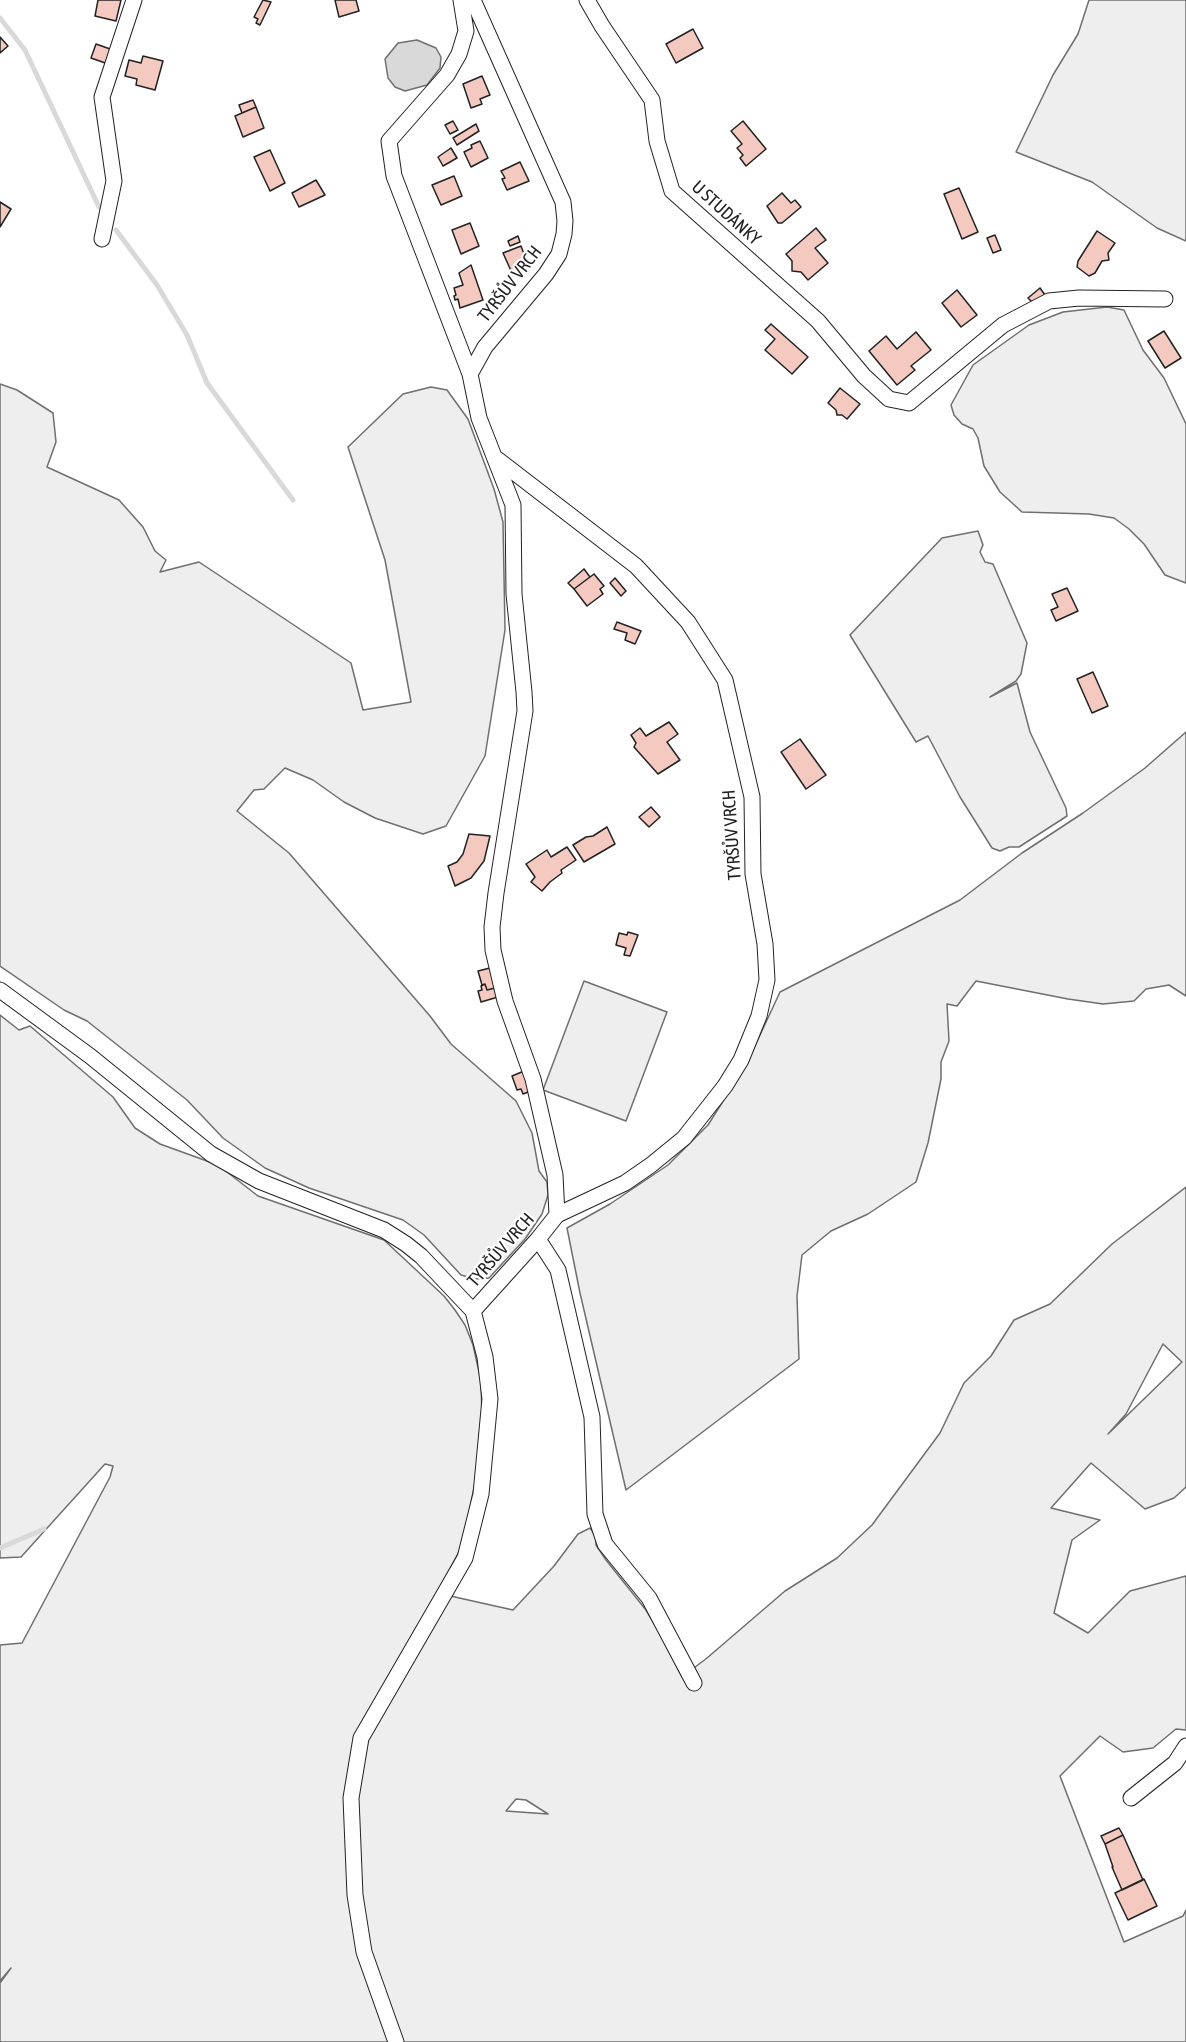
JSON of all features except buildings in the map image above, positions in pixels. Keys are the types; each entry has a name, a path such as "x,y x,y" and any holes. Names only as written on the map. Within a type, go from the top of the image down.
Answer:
{"street":[{"path":"102,239 114,181 102,97 134,0"},
{"path":"461,0 466,31 459,54 447,75 389,141 394,176 470,374"},
{"name":"TYRŠŮV VRCH","path":"472,0 563,202 565,221 559,254 546,274 485,347 470,374 479,418 513,505 514,594 525,711 496,894 492,927 493,950 505,1001 533,1079 555,1175 557,1215"},
{"name":"U STUDÁNKY","path":"587,0 652,100 657,141 672,191 818,321 864,376 889,399 909,403 1003,326 1049,301 1079,298 1165,299"},
{"name":"TYRŠŮV VRCH","path":"473,1311 557,1215 625,1183 684,1138 741,1060 763,1002 767,980 767,959 753,874 752,796 725,680 688,622 636,566 496,458"},
{"path":"0,990 90,1056 211,1154 259,1181 384,1230 406,1244 421,1256 473,1311 485,1357 490,1399 481,1494 465,1558 362,1738 351,1798 355,1895 363,1952 396,2042"},
{"path":"538,1239 558,1270 592,1417 595,1514 604,1544 649,1598 694,1683"},
{"path":"1131,1798 1175,1763 1186,1746"}],"shaded area":[{"path":"1089,0 1186,0 1186,241 1157,228 1092,182 1016,152 1053,75 1078,34"},
{"path":"417,40 436,48 441,57 440,68 427,85 405,91 395,87 388,78 385,59 398,43"},
{"path":"1107,307 1124,310 1143,350 1164,378 1186,424 1186,583 1165,575 1144,544 1114,518 1089,514 1022,512 1000,492 984,466 978,438 973,429 962,424 954,415 951,405 973,365 1029,325 1063,312"},
{"path":"0,384 17,390 53,413 56,442 47,467 119,500 143,527 155,551 166,560 160,572 199,562 351,663 363,710 411,702 385,560 348,447 403,394 431,387 447,390 468,419 494,489 503,522 505,630 485,756 446,826 423,834 375,818 344,802 313,780 285,768 264,789 254,790 237,811 289,853 430,1016 451,1044 516,1101 532,1133 539,1171 547,1182 548,1195 542,1214 525,1239 489,1278 476,1279 461,1275 424,1235 403,1220 309,1188 265,1168 223,1138 187,1100 87,1021 64,1010 0,966"},
{"path":"978,531 983,545 980,552 985,562 993,564 1027,643 1021,674 1016,681 990,697 1017,683 1030,732 1066,808 1067,816 1019,847 1009,847 1000,851 992,848 960,797 928,736 916,742 850,635 942,538"},
{"path":"1186,732 1186,996 1169,985 1146,989 1134,1001 1103,1004 976,981 957,1006 947,1004 949,1041 941,1062 941,1079 928,1143 916,1182 868,1214 831,1231 802,1255 797,1296 799,1359 626,1490 567,1228 610,1204 668,1165 708,1125 747,1063 780,992 960,900 1022,853 1145,768"},
{"path":"584,981 667,1012 626,1121 543,1090"},
{"path":"0,1015 19,1030 30,1026 113,1097 135,1128 160,1144 218,1165 258,1196 384,1240 444,1296 455,1310 465,1325 473,1345 481,1381 482,1419 476,1477 463,1544 437,1593 513,1610 554,1566 578,1534 590,1528 596,1536 596,1545 606,1560 646,1610 682,1677 785,1591 837,1558 872,1525 940,1433 964,1383 991,1356 1014,1320 1050,1304 1112,1244 1186,1187 1186,1487 1174,1498 1145,1509 1091,1463 1051,1508 1100,1520 1072,1540 1054,1613 1088,1633 1130,1591 1186,1576 1186,1730 1176,1729 1153,1748 1123,1752 1100,1736 1060,1776 1124,1942 1183,1916 1186,1910 1186,2042 0,2042 0,1983 11,1968 0,1981 0,1645 22,1643 110,1477 113,1466 105,1464 21,1557 0,1558","holes":["1163,1344 1182,1362 1108,1434 1126,1414","516,1799 526,1800 548,1814 506,1811"]}],"waterway":[{"path":"0,18 25,50 99,207"},
{"path":"116,230 157,285 187,335 207,383 293,500"},
{"path":"0,1548 44,1529"}]}
